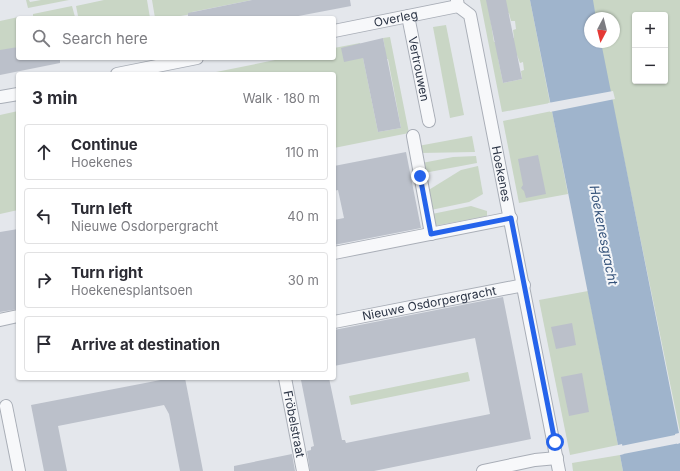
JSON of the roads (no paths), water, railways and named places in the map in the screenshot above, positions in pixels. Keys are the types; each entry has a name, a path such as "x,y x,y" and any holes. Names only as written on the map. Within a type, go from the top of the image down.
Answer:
{"street":[{"name":"Overleg","path":"336,31 408,16 457,3"},
{"name":"Hoekenes","path":"457,3 470,15 524,284 559,471"},
{"name":"Vertrouwen","path":"408,16 429,121"},
{"path":"140,72 163,70 191,60"},
{"path":"0,98 16,94"},
{"path":"413,136 431,234"},
{"path":"336,253 511,218"},
{"name":"Nieuwe Osdorpergracht","path":"336,322 524,284"},
{"path":"0,320 16,316"},
{"name":"Fröbelstraat","path":"285,380 303,471"},
{"path":"6,406 19,471"},
{"path":"483,471 535,460 557,458"}],"water":[{"name":"Hoekenesgracht","path":"530,0 593,0 595,12 584,12 584,48 602,48 679,433 675,434 677,444 680,443 680,471 623,471 620,455 624,454 622,444 618,445"}]}
